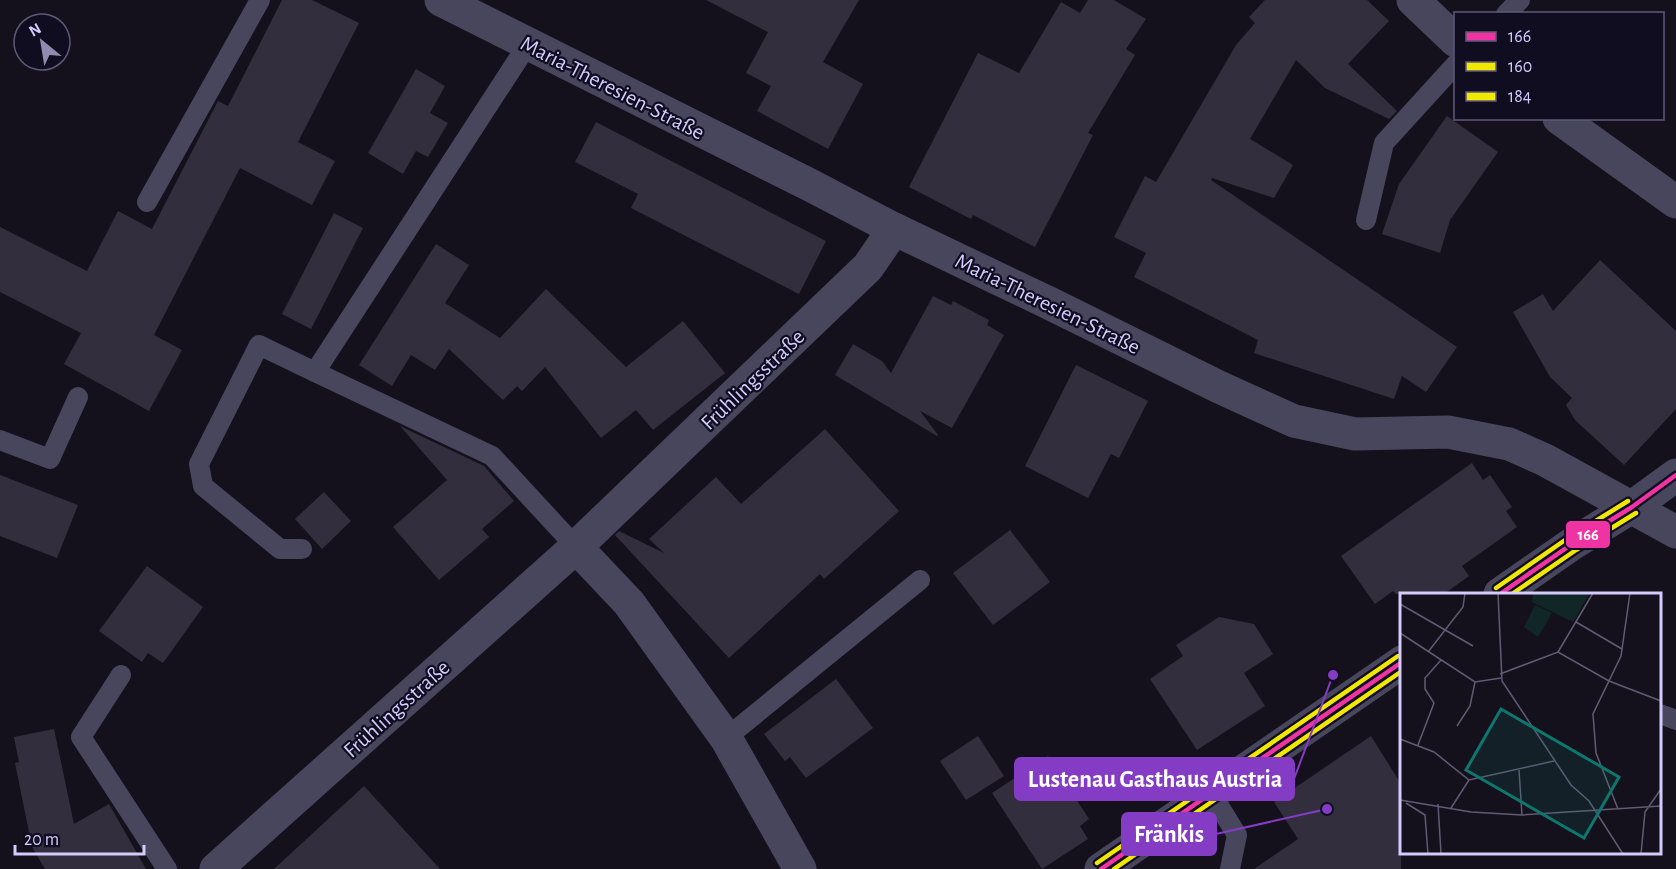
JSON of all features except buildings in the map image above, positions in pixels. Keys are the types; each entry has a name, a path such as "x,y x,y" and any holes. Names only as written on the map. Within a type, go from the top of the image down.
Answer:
{"street":[{"name":"Maria-Theresien-Straße","path":"441,0 894,229 1218,387 1294,421 1355,434 1448,432 1509,444 1545,460 1676,532"},
{"path":"1413,0 1454,40"},
{"path":"1562,120 1676,202"},
{"name":"Frühlingsstraße","path":"216,869 576,547 868,267 894,229"},
{"path":"1504,593 1572,544 1632,507 1676,475"},
{"path":"576,547 629,603 726,738 800,869"},
{"path":"1101,869 1400,663"}],"lane":[{"path":"147,202 260,0"},
{"path":"1508,12 1520,0"},
{"path":"315,372 528,44"},
{"path":"1366,220 1384,143 1454,65"},
{"path":"302,549 280,549 203,486 199,464 259,345 492,456 576,547"},
{"path":"0,440 50,459 78,397"},
{"path":"726,738 920,580"},
{"path":"121,675 81,737 166,869"},
{"path":"1661,715 1676,720"},
{"path":"1211,793 1237,835 1230,869"}],"transit line":[{"name":"166","path":"1501,593 1572,544 1632,507 1676,475"},
{"name":"184","path":"1496,588 1568,538 1628,501"},
{"name":"160","path":"1513,593 1576,550 1636,513"},
{"name":"184","path":"1097,863 1398,656"},
{"name":"166","path":"1101,869 1400,663"},
{"name":"160","path":"1114,869 1400,672"}],"place":[{"name":"Lustenau Gasthaus Austria","path":"1333,675"},
{"name":"Fränkis","path":"1327,809"}]}
